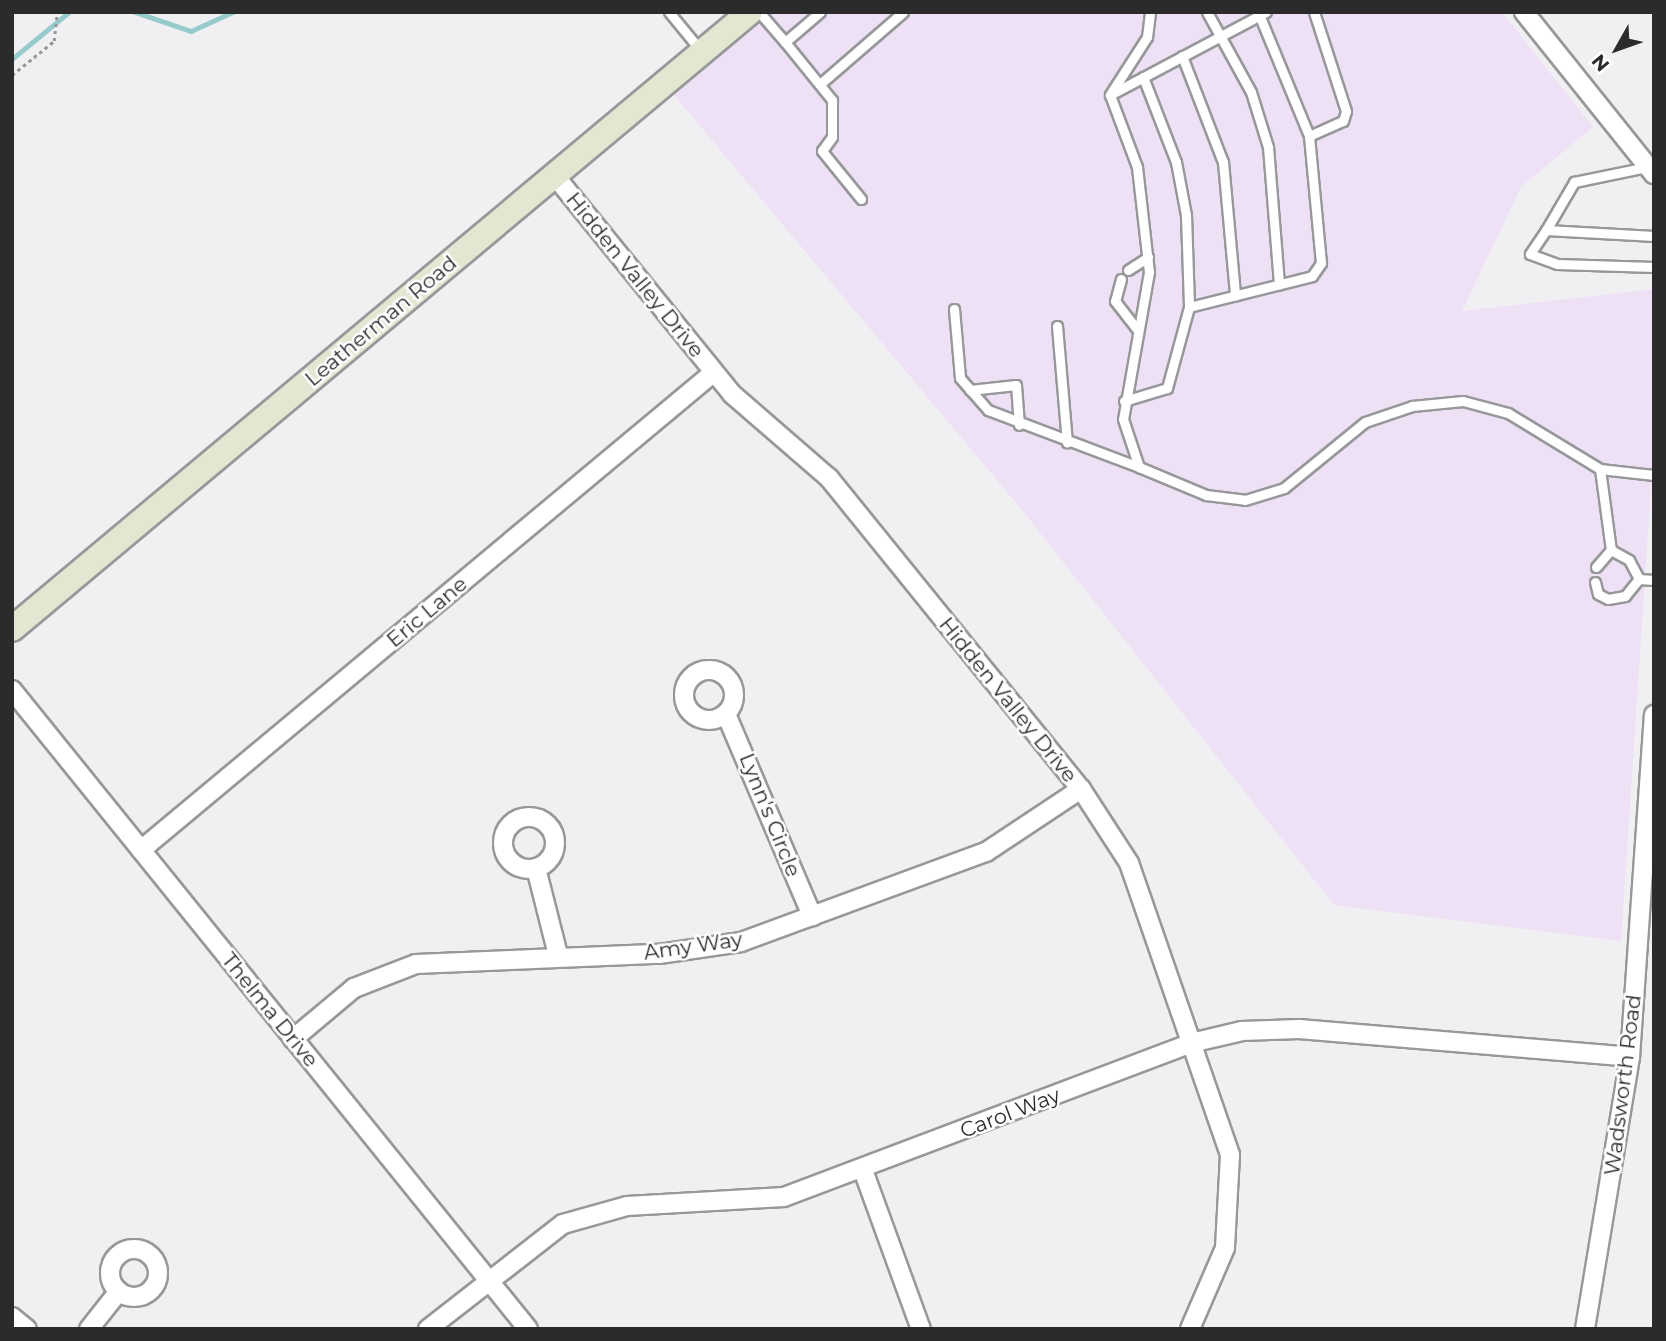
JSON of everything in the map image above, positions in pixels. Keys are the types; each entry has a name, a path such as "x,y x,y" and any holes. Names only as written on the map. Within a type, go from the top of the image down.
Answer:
{"street":[{"name":"Leatherman Road","path":"12,629 750,12"},
{"path":"1524,12 1650,170"},
{"name":"Hidden Valley Drive","path":"555,176 713,373 752,415 829,478 1081,789 1129,863 1230,1155 1232,1186 1225,1248 1190,1329"},
{"name":"Eric Lane","path":"141,850 713,373"},
{"name":"Thelma Drive","path":"12,690 528,1329"},
{"name":"Lynn's Circle","path":"726,714 812,916"},
{"name":"Wadsworth Road","path":"1585,1329 1630,1057 1651,803 1654,715"},
{"name":"Amy Way","path":"293,1038 354,988 394,969 558,955 690,951 741,942 995,848 1081,789"},
{"path":"536,868 558,955"},
{"name":"Carol Way","path":"428,1329 563,1223 594,1212 746,1203 863,1170 1191,1043 1242,1031 1300,1029 1630,1057"},
{"path":"863,1170 921,1329"},
{"path":"89,1329 119,1292"},
{"path":"12,1317 27,1329"}],"lane":[{"path":"669,12 702,52"},
{"path":"759,12 832,100 832,137 822,151 861,199"},
{"path":"785,42 820,12"},
{"path":"820,85 903,12"},
{"path":"1110,94 1147,37 1150,12"},
{"path":"1207,12 1251,92 1268,146 1279,285"},
{"path":"1309,136 1343,121 1346,111 1314,12"},
{"path":"1110,94 1261,13 1309,136 1321,262 1312,276 1189,307"},
{"path":"1182,56 1223,162 1235,295"},
{"path":"1124,401 1167,388 1189,307 1186,215 1162,116 1143,77"},
{"path":"1110,94 1137,167 1148,257 1123,419 1139,467"},
{"path":"1650,170 1574,182 1546,230 1537,235 1533,259 1654,267"},
{"path":"1546,230 1654,236"},
{"path":"1128,270 1148,257"},
{"path":"1121,279 1115,301 1138,330"},
{"path":"954,309 960,379 988,410 1019,425 1139,467 1206,495 1245,500 1284,488 1365,422 1412,406 1463,401 1508,413 1600,469 1654,475"},
{"path":"1057,326 1067,443"},
{"path":"970,390 1016,386 1019,425"},
{"path":"1600,469 1611,550"},
{"path":"1596,566 1611,550"},
{"path":"1611,550 1629,560 1639,579"},
{"path":"1639,579 1654,580"},
{"path":"1595,582 1598,594 1608,599 1625,596 1639,579"}],"path":[{"path":"12,75 54,41 53,17 57,12"}],"shaded area":[{"path":"771,12 1502,12 1593,127 1521,187 1462,311 1654,289 1654,443 1621,941 1334,905 1022,510 674,95"}],"waterway":[{"path":"12,59 69,12"},
{"path":"135,12 191,31 233,12"}]}
